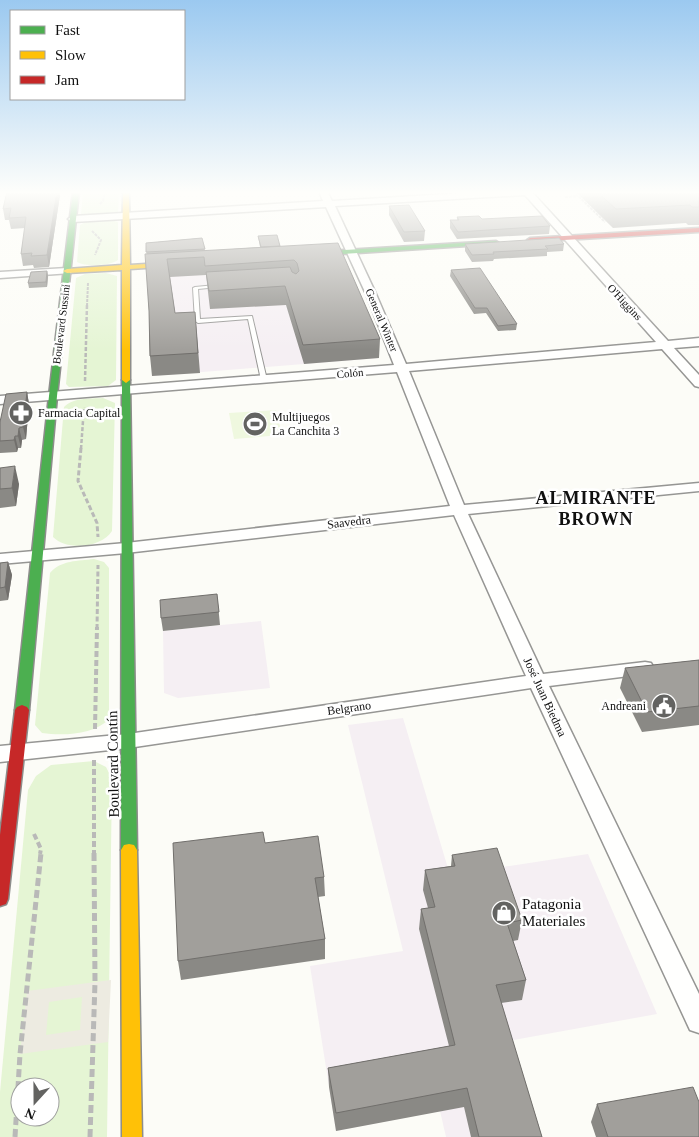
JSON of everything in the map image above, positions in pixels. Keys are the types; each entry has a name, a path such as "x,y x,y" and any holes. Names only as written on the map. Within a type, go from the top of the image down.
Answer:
{"main road":[{"name":"Boulevard Sussini","path":"53,396 70,244"},
{"path":"126,244 127,391"},
{"path":"302,255 468,244"},
{"path":"67,271 184,263"},
{"name":"Boulevard Contín","path":"127,391 126,548 132,1137"},
{"path":"0,898 9,753 38,556 53,396"}],"street":[{"name":"General Winter","path":"347,244 371,294 402,368"},
{"name":"O'Higgins","path":"573,244 665,345"},
{"path":"0,275 67,271"},
{"name":"Colón","path":"0,400 264,380 699,342"},
{"path":"665,345 699,383"},
{"name":"José Juan Biedma","path":"402,368 459,510 537,680 699,1021"},
{"name":"Saavedra","path":"0,559 98,551 459,510 699,487"},
{"name":"Belgrano","path":"9,753 128,741 537,680 662,667"}],"lane":[{"path":"225,286 196,288 198,321 250,317 264,380"}],"path":[{"path":"89,269 85,394 78,481 97,523 98,551 97,708 94,744 95,982 90,1137"},
{"path":"15,1137 20,1054 40,849 33,832"}],"shaded area":[{"path":"338,261 379,358 152,376 152,334 157,273"},
{"path":"261,621 270,688 178,698 164,693 163,631"},
{"name":"Patagonia Materiales","path":"403,718 450,875 588,854 657,1014 503,1042 531,1137 446,1137 440,1111 336,1131 310,966 403,951 348,725"},
{"path":"111,980 108,1042 20,1054 27,991","holes":["82,997 80,1030 46,1035 49,1002"]}],"green space":[{"path":"78,244 118,244 118,260 114,262 86,265 77,262"},
{"path":"106,273 117,276 116,380 108,386 69,387 66,384 76,278 85,274"},
{"path":"103,398 115,403 112,531 100,541 84,546 75,546 53,537 64,407 77,400"},
{"name":"Multijuegos La Canchita 3","path":"276,410 282,435 234,439 229,413"},
{"path":"94,559 104,562 109,568 109,719 95,728 78,733 42,733 35,725 50,573 65,563"},
{"path":"94,761 106,767 112,779 107,1137 0,1137 0,1092 28,790 36,776 51,765"}],"building":[{"path":"22,244 49,244 47,255 31,256 32,253 21,254"},
{"path":"146,244 204,244 205,249 146,252"},
{"path":"260,244 279,244 280,246 261,247"},
{"path":"338,244 380,339 303,345 285,286 209,291 206,272 290,267 292,272 296,274 299,271 294,260 205,266 204,257 167,259 175,313 195,312 198,353 150,356 145,254"},
{"path":"465,244 563,244 545,246 548,249 472,255"},
{"path":"480,268 517,324 498,326 487,308 475,308 451,270"},
{"path":"47,271 46,282 28,283 31,272"},
{"path":"27,392 23,427 19,428 18,436 15,436 14,440 0,441 0,422 6,394"},
{"path":"15,466 12,488 0,489 0,468"},
{"path":"8,562 5,587 0,588 0,563"},
{"path":"217,594 219,612 161,618 160,600"},
{"path":"699,660 699,706 647,712 625,668"},
{"path":"263,832 265,843 318,836 324,877 315,878 325,939 178,961 173,843"},
{"name":"Patagonia Materiales","path":"497,848 522,920 507,923 526,980 496,985 542,1137 479,1137 467,1088 336,1113 328,1068 455,1045 421,909 435,907 425,870 455,866 452,855"},
{"path":"693,1087 699,1102 699,1137 608,1137 597,1104"}],"traffic: fast":[{"path":"22,710 70,244"},
{"path":"311,254 478,244"},
{"path":"126,380 129,850"}],"traffic: slow":[{"path":"126,244 126,380"},
{"path":"67,271 177,264"},
{"path":"129,850 132,1137"}],"traffic: jam":[{"path":"0,899 22,710"}],"place":[{"name":"Farmacia Capital","path":"21,413"},
{"name":"Multijuegos La Canchita 3","path":"255,424"},
{"name":"Andreani","path":"664,706"},
{"name":"Patagonia Materiales","path":"504,913"}],"district":[{"name":"ALMIRANTE BROWN","path":"596,508"}]}
